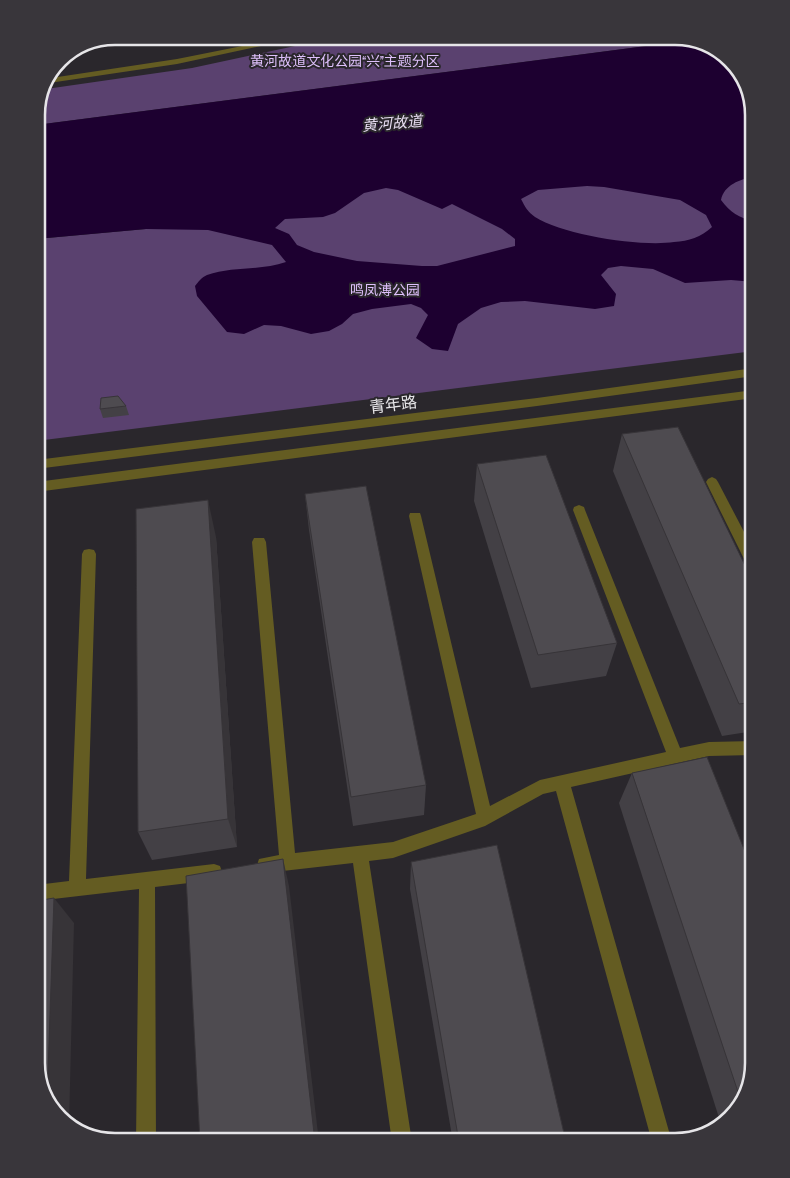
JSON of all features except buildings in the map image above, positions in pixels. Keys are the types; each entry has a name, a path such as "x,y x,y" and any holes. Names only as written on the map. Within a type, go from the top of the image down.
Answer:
{"street":[{"path":"54,80 198,58 261,45"},
{"name":"青年路","path":"45,464 537,402 745,373"},
{"path":"45,485 745,395"},
{"path":"579,510 676,757"},
{"path":"415,516 485,818"},
{"path":"259,542 288,863"},
{"path":"77,888 89,554"},
{"path":"251,867 392,850 485,818 540,787 709,749 745,748"},
{"path":"562,783 659,1133"},
{"path":"360,854 401,1133"},
{"path":"45,892 232,870"},
{"path":"146,1133 148,880"}],"lane":[{"path":"712,482 745,547"}],"green space":[{"name":"黄河故道文化公园“兴”主题分区","path":"300,45 654,45 45,124 45,110 50,88 192,68"},
{"name":"鸣凤溥公园","path":"745,161 745,352 45,440 45,238 146,229 379,183"}],"water":[{"name":"黄河故道","path":"654,45 689,46 706,52 721,62 736,80 743,97 745,115 745,179 725,190 721,200 735,214 745,218 745,281 731,280 685,283 653,269 621,266 608,268 601,275 616,294 614,306 595,309 525,301 501,302 481,308 458,324 448,351 432,349 416,338 428,315 421,308 411,304 372,309 353,314 342,324 329,331 311,334 281,326 264,325 244,334 227,332 197,296 195,286 205,276 217,272 267,267 286,262 272,245 208,230 146,229 45,238 45,124","holes":["587,186 604,187 680,200 706,215 712,227 699,236 679,241 660,243 623,241 583,234 548,223 530,213 521,199 538,190","386,188 398,190 442,209 452,204 502,229 515,239 515,246 437,266 422,266 357,261 314,252 297,245 289,234 275,228 285,219 323,217 335,213 364,193"]}]}
